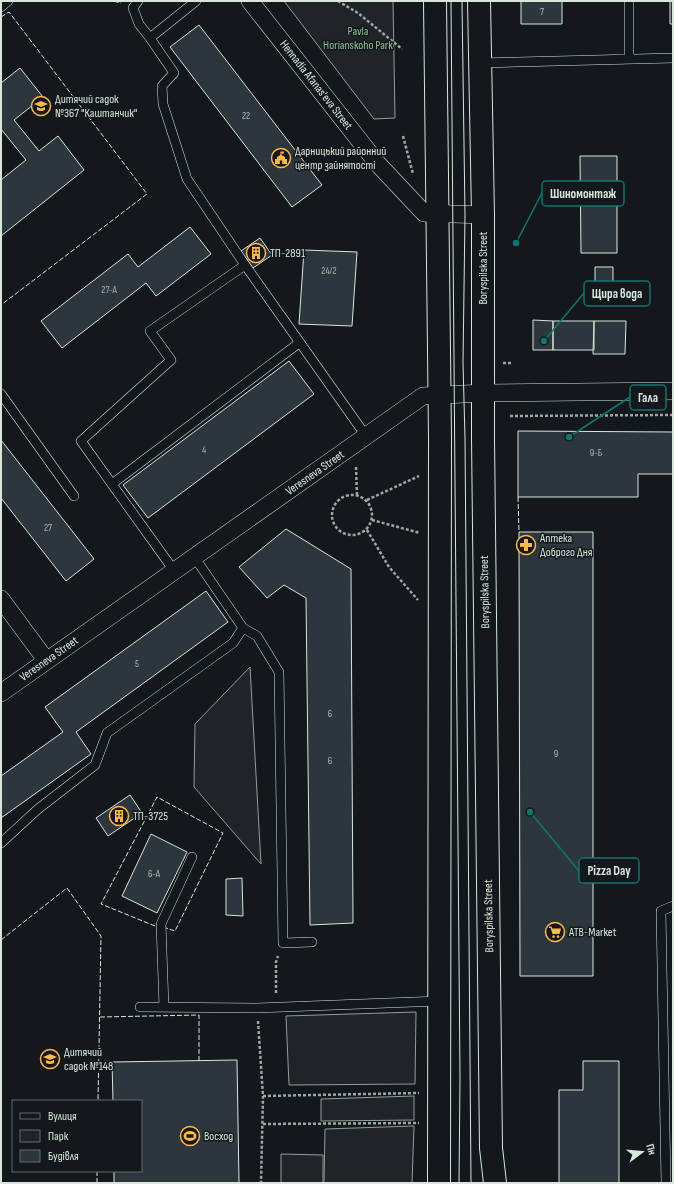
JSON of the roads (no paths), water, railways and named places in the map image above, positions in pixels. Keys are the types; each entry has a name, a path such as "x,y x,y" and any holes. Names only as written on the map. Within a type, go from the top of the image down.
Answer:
{"main road":[{"path":"435,1 439,396 439,1183"},
{"name":"Boryspilska Street","path":"479,1 483,215 491,1148 495,1183"}],"street":[{"name":"Hennadia Afanas'eva Street","path":"250,1 378,164 424,213 483,215"},
{"name":"Veresneva Street","path":"1,693 46,660 195,558 423,396 484,393 673,392"},
{"path":"1,599 46,660"}],"lane":[{"path":"1,7 8,1"},
{"path":"138,1 133,8 139,24 174,73 162,86 163,104 187,179 299,343 366,436"},
{"path":"150,38 196,1"},
{"path":"629,1 629,59"},
{"path":"480,63 673,58"},
{"path":"175,572 80,441 171,360 150,331 245,265"},
{"path":"112,484 299,343"},
{"path":"1,394 74,496"},
{"path":"195,558 244,628 257,636 279,672 283,943 312,942"},
{"path":"1,843 38,809 95,765 107,733 233,642 244,628"},
{"path":"164,1007 161,924 192,857"},
{"path":"666,1183 661,911 673,906"},
{"path":"140,1007 276,1008 440,1001"}],"tram line":[{"path":"451,1 460,1078 459,1183"},
{"path":"462,1 465,215 463,363 465,438 471,1183"}],"place":[{"name":"Дитячий садок №367 \"Каштанчик\"","path":"41,106"},
{"name":"Дарницький районний центр зайнятості","path":"281,158"},
{"name":"Шиномонтаж","path":"516,243"},
{"name":"ТП-2891","path":"256,253"},
{"name":"Щира вода","path":"544,341"},
{"name":"Гала","path":"569,437"},
{"name":"Аптека Доброго Дня","path":"526,545"},
{"name":"Pizza Day","path":"530,812"},
{"name":"ТП-3725","path":"119,816"},
{"name":"ATB-Market","path":"555,932"},
{"name":"Дитячий садок №148","path":"50,1059"},
{"name":"Восход","path":"190,1136"}],"park label":[{"name":"Pavla Horianskoho Park","path":"358,38"}]}
